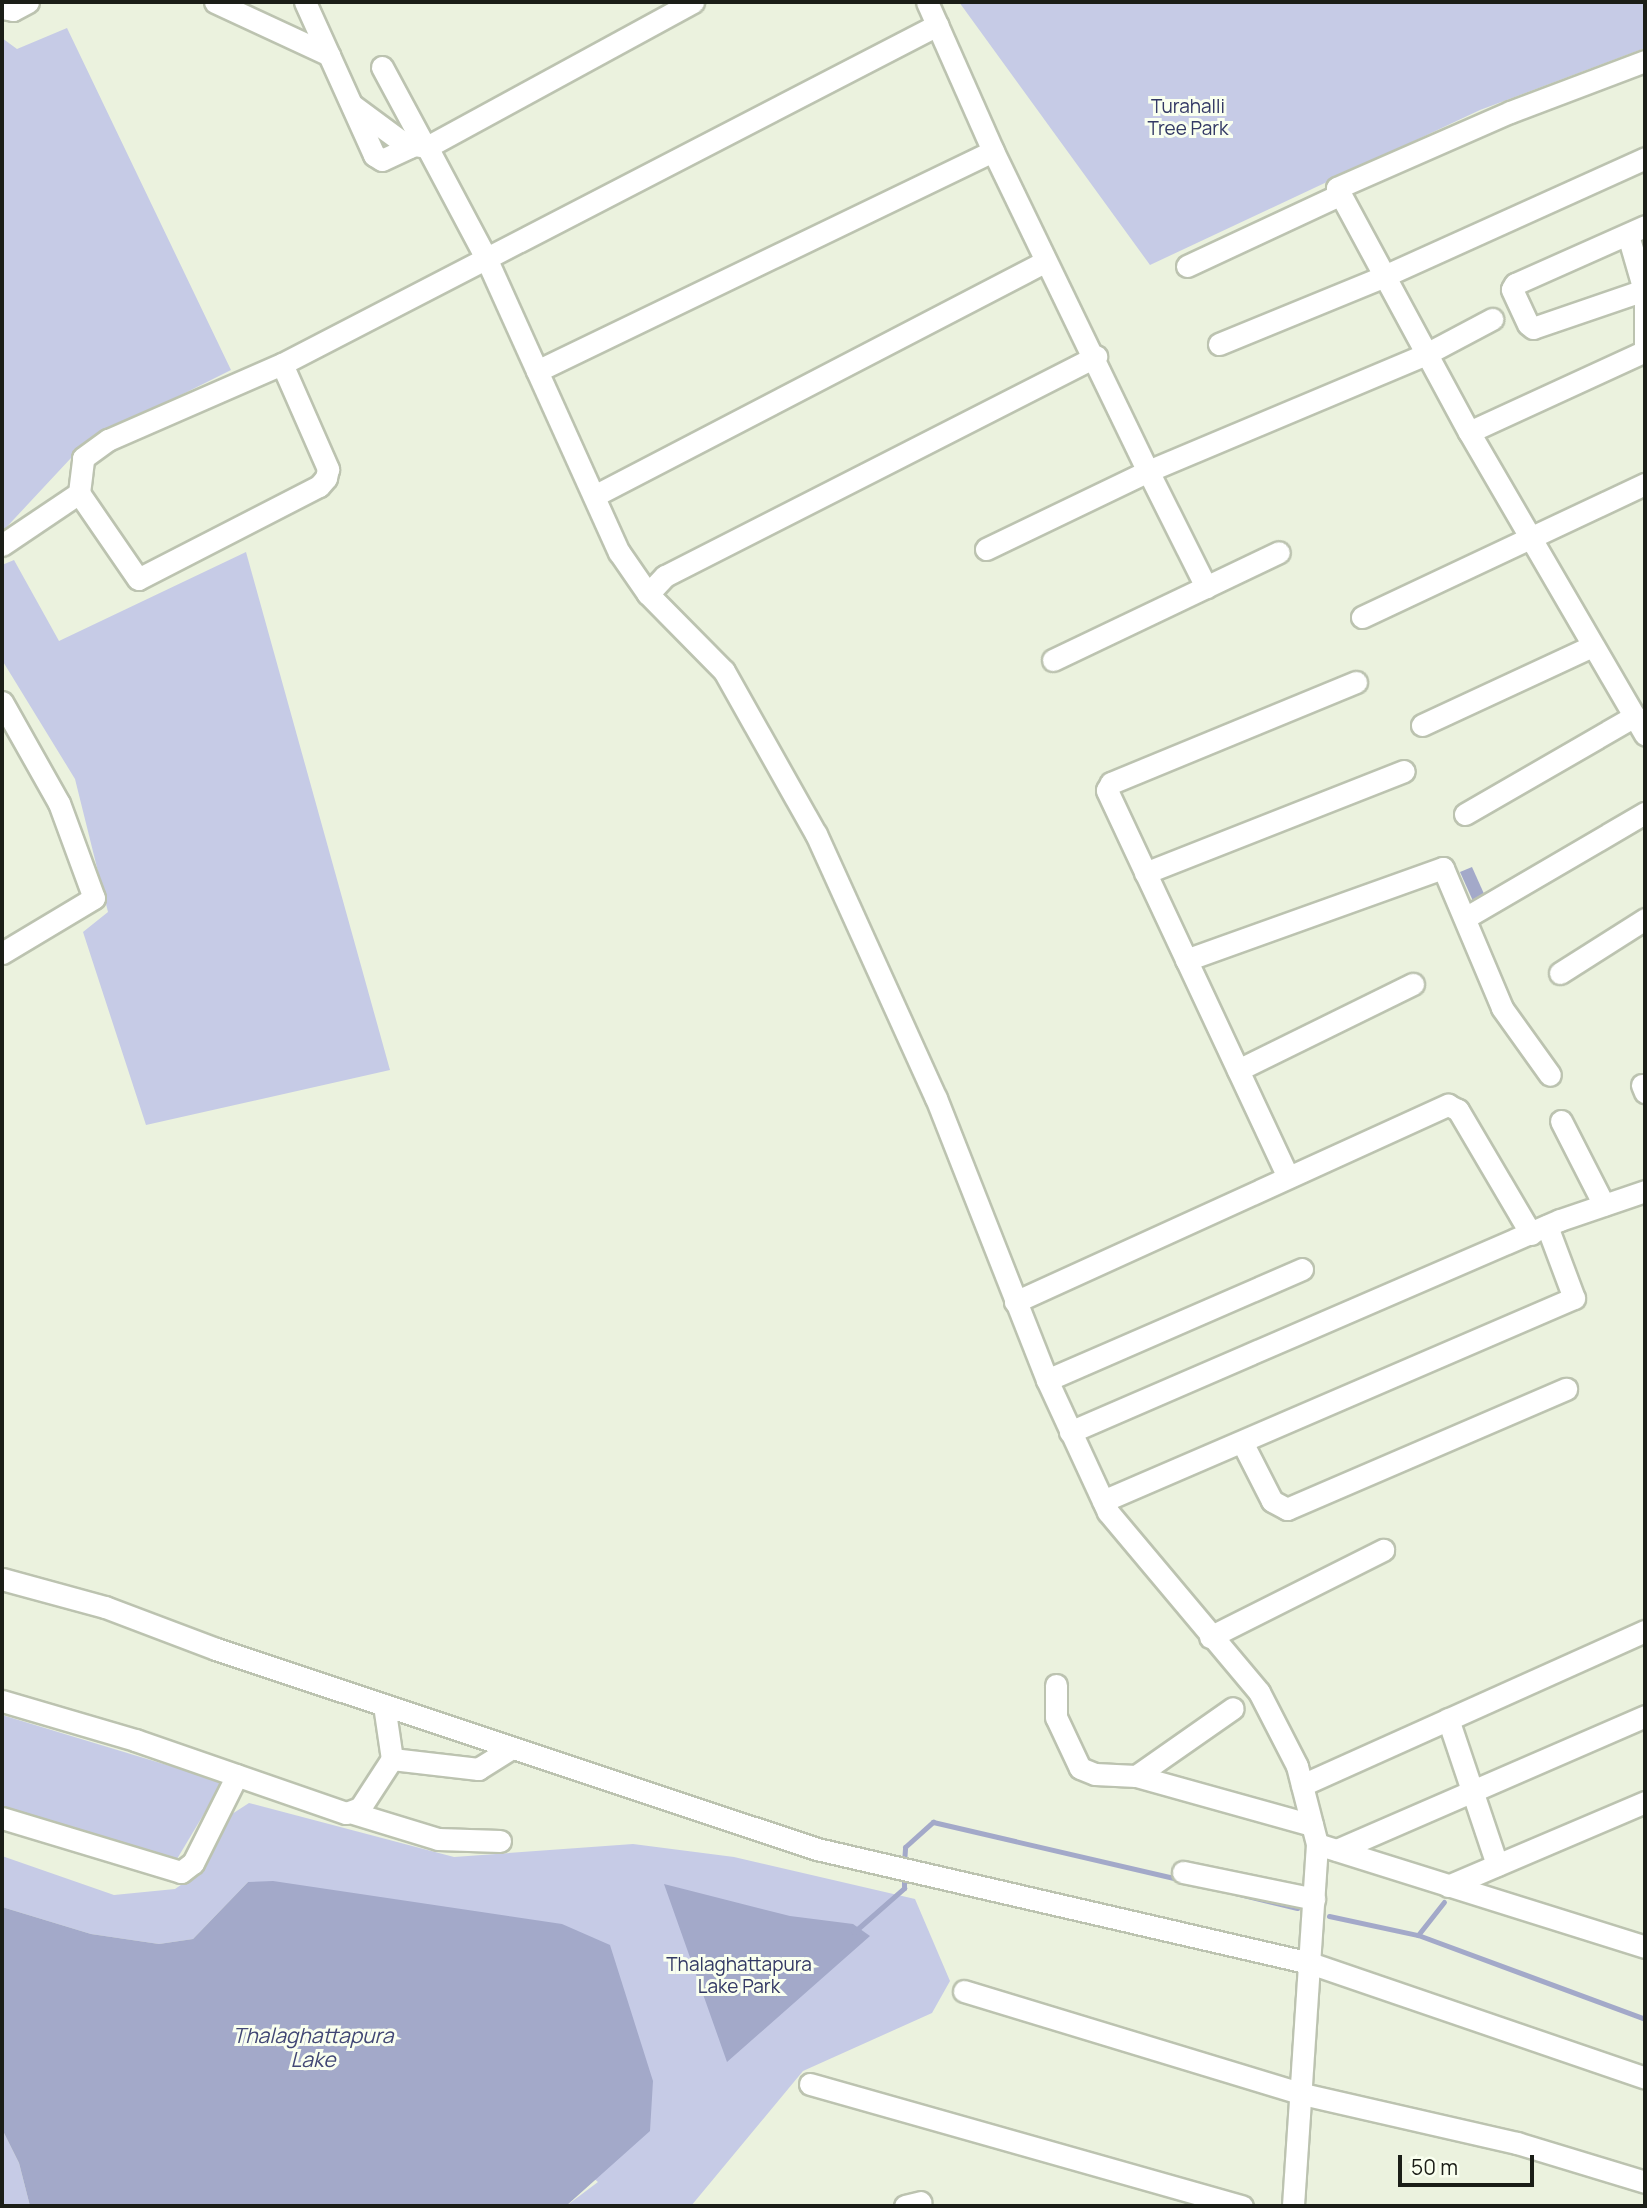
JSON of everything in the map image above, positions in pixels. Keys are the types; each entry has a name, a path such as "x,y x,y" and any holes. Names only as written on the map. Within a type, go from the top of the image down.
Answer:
{"street":[{"path":"2,8 13,10 28,2"},
{"path":"215,2 329,55"},
{"path":"305,2 374,155 382,160 420,146 693,2"},
{"path":"927,2 993,150 1046,261 1096,356 1148,471 1206,587"},
{"path":"282,364 328,469 319,486 138,579 79,493 83,458 108,440 282,364 937,25"},
{"path":"1465,814 1640,726 1469,432 1382,277 1337,188 1510,112 1645,61"},
{"path":"382,67 420,146 486,258 619,552 648,594 724,671 816,834 936,1098 1014,1303 1103,1501 1210,1637 1259,1692 1302,1785 1322,1840 1314,1899 1304,2094 1293,2206"},
{"path":"352,105 420,146"},
{"path":"537,371 993,150"},
{"path":"1219,344 1382,277 1645,158"},
{"path":"1187,267 1339,195"},
{"path":"1469,432 1644,352 1645,290 1636,231 1515,284 1512,289 1533,328 1645,290"},
{"path":"594,496 1046,261"},
{"path":"986,549 1148,471 1426,354 1492,319"},
{"path":"648,594 664,576 1096,356"},
{"path":"1362,617 1645,484"},
{"path":"2,545 79,493"},
{"path":"1053,660 1279,552"},
{"path":"1422,724 1592,646"},
{"path":"1288,1177 1108,795 1111,783 1356,682"},
{"path":"2,702 59,803 94,898 2,953"},
{"path":"1145,873 1404,771"},
{"path":"1465,918 1645,813"},
{"path":"1186,960 1438,867 1446,872 1502,1008 1550,1075"},
{"path":"1560,973 1645,919"},
{"path":"1238,1070 1413,984"},
{"path":"1014,1303 1288,1177 1453,1105 1539,1230 1574,1298 1103,1501"},
{"path":"1561,1121 1604,1205"},
{"path":"1070,1432 1539,1230 1645,1191"},
{"path":"1047,1380 1301,1269"},
{"path":"1242,1442 1272,1501 1287,1509 1566,1389"},
{"path":"1210,1637 1382,1550"},
{"path":"2,1579 105,1608 510,1748 817,1849 1310,1963 1645,2078"},
{"path":"1302,1785 1645,1631"},
{"path":"1056,1685 1056,1717 1080,1768 1095,1774 1136,1776 1448,1885 1645,1947"},
{"path":"2,1701 438,1839 500,1841"},
{"path":"353,1813 392,1759 384,1705"},
{"path":"1136,1776 1233,1708"},
{"path":"1322,1840 1472,1791 1645,1716"},
{"path":"1448,1719 1497,1865"},
{"path":"392,1759 478,1769 510,1748"},
{"path":"2,1818 181,1872 193,1863 237,1775"},
{"path":"1448,1885 1645,1802"},
{"path":"1183,1872 1314,1899"},
{"path":"964,1991 1304,2094 1517,2143 1645,2182"},
{"path":"810,2084 1242,2206"}],"green space":[{"name":"Turahalli Tree Park","path":"959,2 1645,2 1645,48 1480,110 1150,265"},
{"path":"67,28 231,370 85,443 2,532 2,38 17,49"},
{"path":"246,552 390,1070 146,1125 83,932 108,912 75,779 2,660 2,565 14,560 59,641"},
{"path":"2,1715 223,1782 174,1864 2,1808"},
{"name":"Thalaghattapura Lake Park","path":"249,1803 454,1857 633,1844 734,1857 915,1899 950,1981 932,2013 803,2071 691,2206 566,2206 598,2182 248,1882 193,1939 159,1944 91,1934 2,1907 2,1856 114,1895 175,1889 194,1876 232,1814"},
{"path":"2,2129 19,2163 30,2206 2,2206"}],"water":[{"path":"1472,867 1485,896 1473,901 1460,872"},
{"name":"Thalaghattapura Lake","path":"273,1881 562,1924 610,1945 653,2081 650,2131 566,2206 30,2206 19,2163 2,2129 2,1907 91,1934 159,1944 193,1939 248,1882"},
{"path":"664,1884 790,1916 853,1924 870,1936 727,2062"}],"waterway":[{"path":"904,1863 905,1847 933,1822 1182,1880"},
{"path":"854,1932 904,1888 904,1873"},
{"path":"1235,1893 1297,1908"},
{"path":"1418,1935 1444,1902"},
{"path":"1329,1916 1418,1935 1645,2019"}]}
